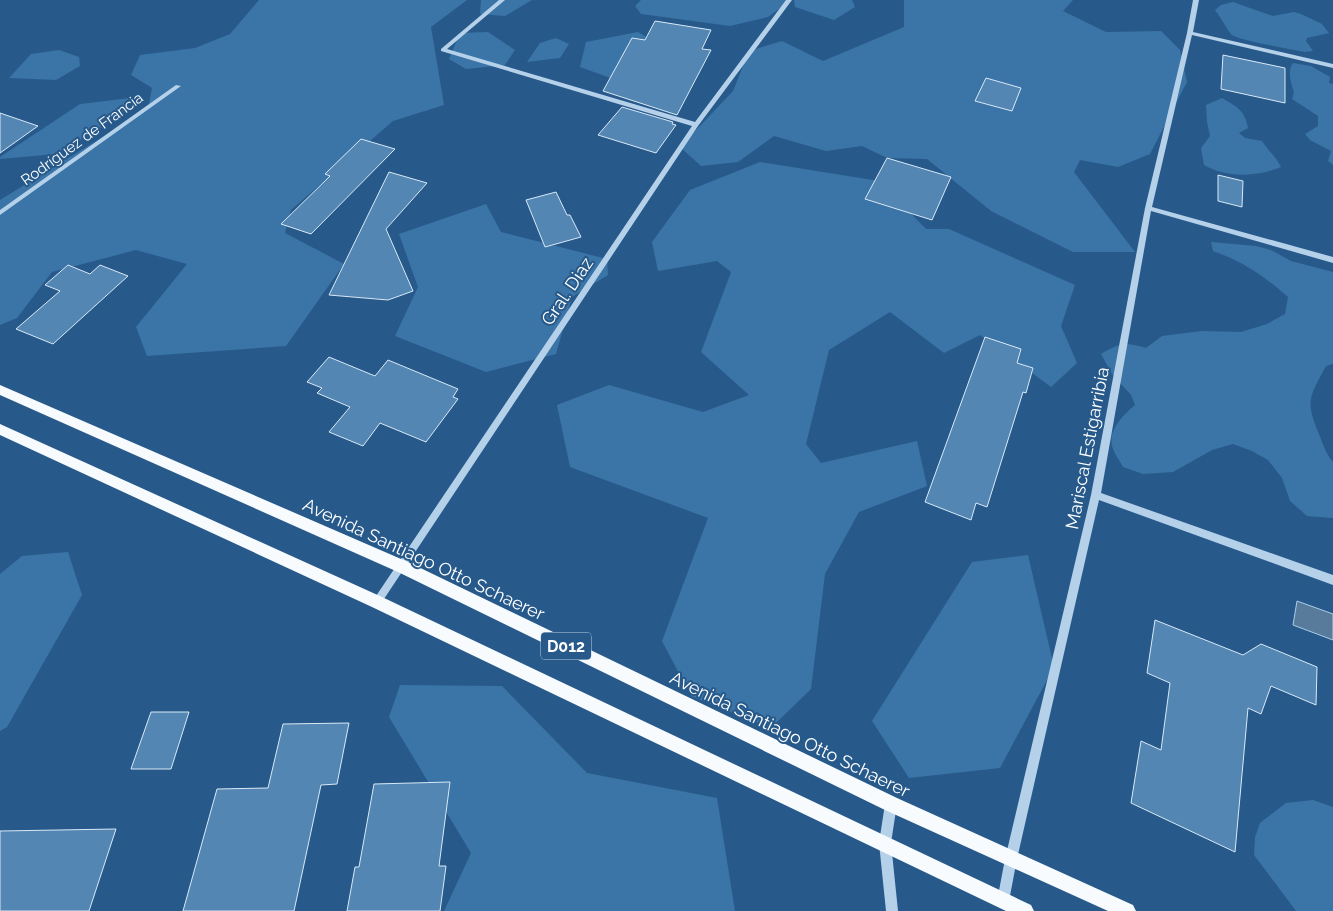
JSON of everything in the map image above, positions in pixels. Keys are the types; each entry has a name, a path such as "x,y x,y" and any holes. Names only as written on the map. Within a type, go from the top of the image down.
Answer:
{"main road":[{"name":"Avenida Santiago Otto Schaerer","path":"0,390 402,567 891,804 1127,911"},
{"name":"D012","path":"0,429 377,602 1024,911"}],"street":[{"path":"502,0 443,50 696,125"},
{"name":"Gral. Diaz","path":"377,602 696,125 789,0"},
{"name":"Mariscal Estigarribia","path":"1003,901 1096,495 1148,208 1190,33 1196,0"},
{"path":"1190,33 1333,66"},
{"name":"Rodríguez de Francia","path":"0,213 178,86"},
{"path":"1148,208 1333,260"},
{"path":"1096,495 1333,580"},
{"path":"891,804 885,843 892,911"}],"shaded area":[{"path":"259,0 467,0 431,27 444,105 393,121 291,210 285,233 344,264 286,346 147,356 136,327 187,264 136,250 52,272 17,318 0,325 0,200 148,109 152,88 131,75 140,55 195,48 230,34"},
{"path":"481,0 532,0 505,16 480,14"},
{"path":"641,0 785,0 787,3 768,17 730,26 641,14 635,6"},
{"path":"794,0 852,0 855,7 834,20 795,7"},
{"path":"904,0 1073,0 1063,11 1106,32 1161,31 1180,50 1187,82 1150,154 1118,167 1080,160 1074,172 1135,252 1073,252 991,211 927,159 887,158 862,146 826,151 774,136 738,162 701,166 680,147 733,91 749,51 782,41 823,61 904,27"},
{"path":"1233,2 1273,16 1294,12 1301,14 1322,24 1329,33 1307,38 1306,41 1313,51 1305,52 1236,37 1230,33 1215,10 1221,5"},
{"path":"488,32 515,50 505,65 466,69 449,59 460,33"},
{"path":"638,32 679,57 670,77 689,94 677,102 580,67 586,42"},
{"path":"556,38 569,44 560,58 527,62 540,43"},
{"path":"59,50 79,57 80,66 56,80 9,78 31,54"},
{"path":"1293,63 1311,66 1330,77 1329,83 1333,84 1333,165 1328,161 1331,151 1310,140 1305,134 1318,126 1318,116 1292,99 1294,92 1290,73"},
{"path":"130,98 123,114 56,154 0,159 0,157 80,104"},
{"path":"1222,98 1236,107 1245,117 1248,128 1239,133 1245,138 1262,141 1281,167 1262,173 1242,175 1222,172 1204,165 1201,148 1210,136 1206,105"},
{"path":"760,162 879,181 926,229 949,229 1075,285 1061,326 1077,363 1051,387 980,335 944,353 890,312 829,350 806,444 821,463 917,441 927,486 859,512 825,574 811,689 771,728 691,696 662,641 708,518 570,467 557,405 609,385 703,412 749,395 701,352 731,272 717,261 658,271 652,242 690,190"},
{"path":"486,204 501,232 607,259 608,275 572,297 556,354 486,372 395,336 418,287 399,234"},
{"path":"1211,242 1256,246 1271,250 1291,261 1333,272 1333,364 1326,366 1320,377 1311,399 1311,406 1323,445 1333,462 1333,518 1307,516 1290,501 1282,478 1268,460 1252,451 1233,444 1212,450 1173,472 1143,474 1123,467 1114,451 1111,443 1114,430 1121,419 1135,405 1131,395 1112,374 1101,354 1128,344 1146,348 1162,336 1202,331 1241,332 1267,324 1285,314 1288,297 1253,270 1213,251"},
{"path":"68,552 82,595 7,727 0,731 0,574 22,556"},
{"path":"1028,555 1054,667 1000,768 909,778 872,721 972,562"},
{"path":"1297,601 1333,614 1333,640 1293,625"},
{"path":"400,685 502,686 587,773 717,798 735,911 444,911 471,853 389,717"},
{"path":"1313,800 1333,807 1333,911 1296,911 1254,855 1255,837 1260,823 1286,803"}],"building":[{"path":"655,21 711,30 702,49 711,50 677,115 603,91 632,38 645,40"},
{"path":"1223,55 1285,68 1285,103 1221,89"},
{"path":"986,78 1021,88 1012,111 975,101"},
{"path":"622,107 673,122 672,124 676,125 656,153 598,135"},
{"path":"0,113 38,126 0,153"},
{"path":"361,139 395,149 311,234 281,224 330,176 325,174"},
{"path":"887,158 951,177 932,220 865,199"},
{"path":"389,172 427,183 386,229 413,291 388,300 329,295"},
{"path":"1218,175 1243,181 1242,207 1218,201"},
{"path":"556,192 567,215 570,215 581,237 545,247 526,200"},
{"path":"68,265 90,274 100,265 128,276 53,344 16,329 60,291 45,285"},
{"path":"985,337 1021,349 1017,363 1033,368 1026,393 1023,392 987,507 976,503 971,520 925,502"},
{"path":"329,357 375,376 388,360 458,389 453,397 458,399 426,442 380,423 363,446 329,432 350,407 317,393 322,388 307,382"},
{"path":"1155,620 1243,655 1261,644 1317,667 1316,705 1271,686 1261,714 1248,708 1235,852 1131,803 1141,741 1161,750 1170,683 1147,673"},
{"path":"151,712 189,712 171,769 131,769"},
{"path":"349,723 337,784 321,785 294,911 183,911 217,789 268,788 283,724"},
{"path":"450,782 439,866 446,866 440,911 347,911 355,867 359,867 374,784"},
{"path":"116,829 89,911 0,911 0,831"}]}
